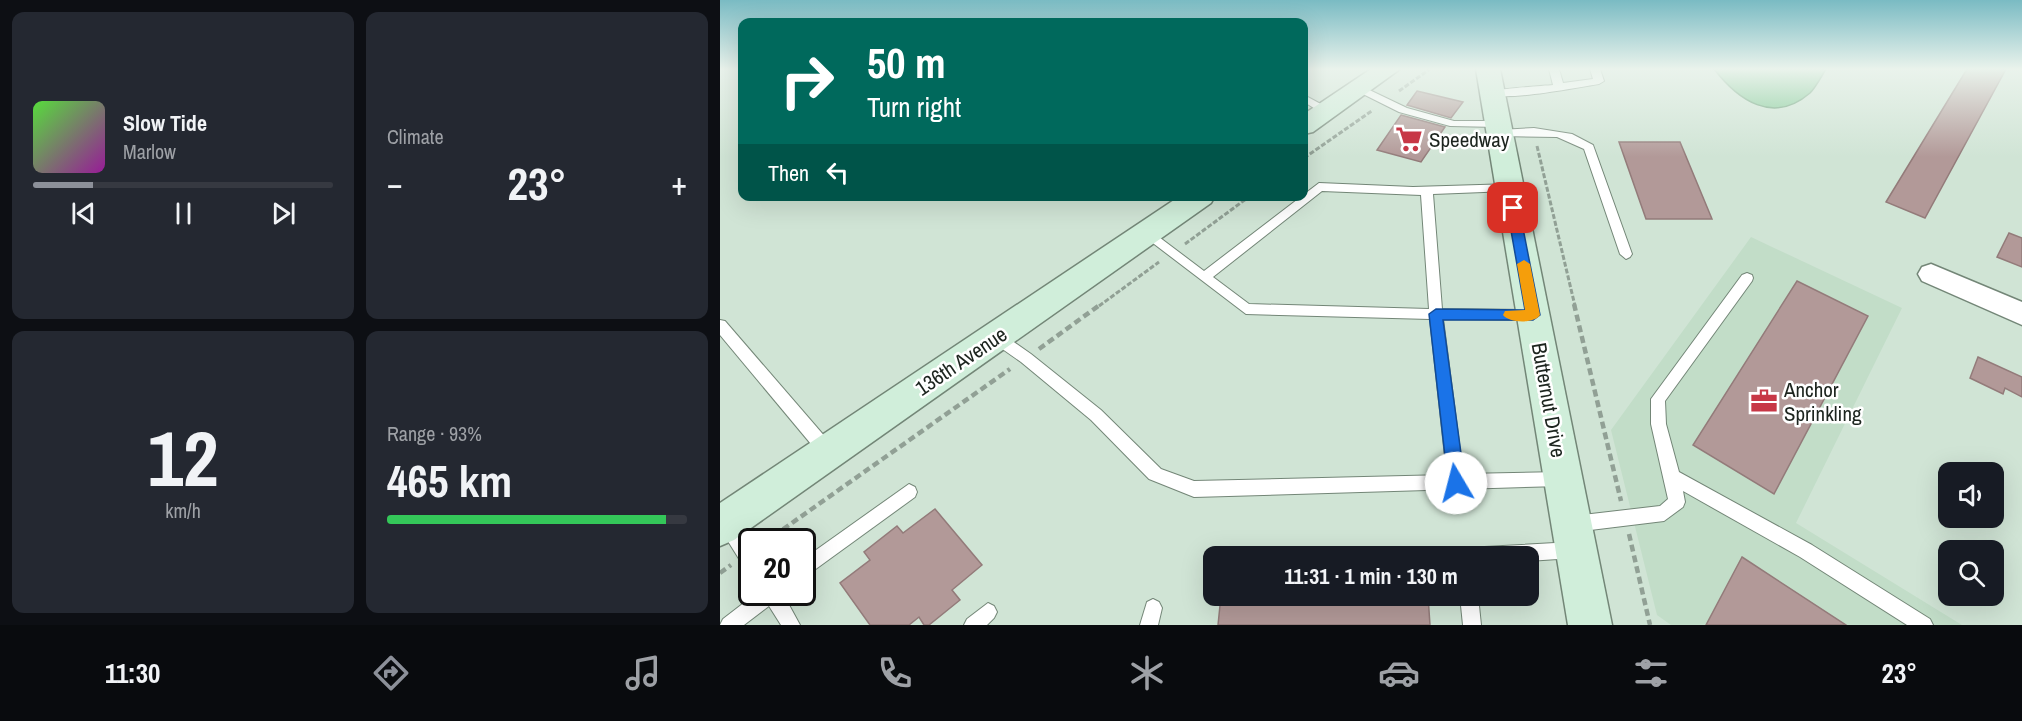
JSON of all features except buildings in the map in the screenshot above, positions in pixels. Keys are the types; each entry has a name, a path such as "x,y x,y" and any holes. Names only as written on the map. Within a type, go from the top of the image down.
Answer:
{"street":[{"path":"1308,123 1344,98"},
{"name":"Butternut Drive","path":"1494,105 1590,625"},
{"name":"136th Avenue","path":"723,524 996,337 1160,243 1197,201"},
{"path":"1931,274 2022,314"}],"lane":[{"path":"1377,98 1454,124 1510,98"},
{"path":"1308,100 1326,111"},
{"path":"1494,105 1534,132 1577,137 1588,147 1626,254"},
{"path":"1308,196 1319,187 1427,190 1509,187"},
{"path":"1427,190 1436,314 1456,483"},
{"path":"1204,278 1301,201"},
{"path":"1160,243 1246,309 1533,315"},
{"path":"1523,546 1574,537 1625,516 1664,513 1677,502 1675,478 1656,414 1658,399 1747,278"},
{"path":"720,325 828,452"},
{"path":"996,337 1026,358 1096,415 1155,474 1194,489 1563,479"},
{"path":"1675,478 1806,550 1924,625"},
{"path":"816,561 909,492"},
{"path":"723,524 738,545"},
{"path":"729,625 754,606"},
{"path":"779,606 790,625"},
{"path":"1470,606 1472,625"},
{"path":"973,625 988,612"}],"path":[{"path":"1308,155 1389,98"},
{"path":"1534,132 1650,625"},
{"path":"785,528 1026,358 1160,243 1240,201"}],"shaded area":[{"path":"1802,98 1783,107 1770,108 1745,99"},
{"path":"1751,237 1902,308 1796,523 1962,625 1671,625 1657,615 1611,430"}],"slow traffic":[{"path":"1509,315 1533,315 1524,264"}],"place":[{"name":"Speedway","path":"1409,139"},
{"name":"Anchor Sprinkling","path":"1764,401"}],"route":[{"path":"1456,483 1436,314 1533,315 1513,208"}]}
